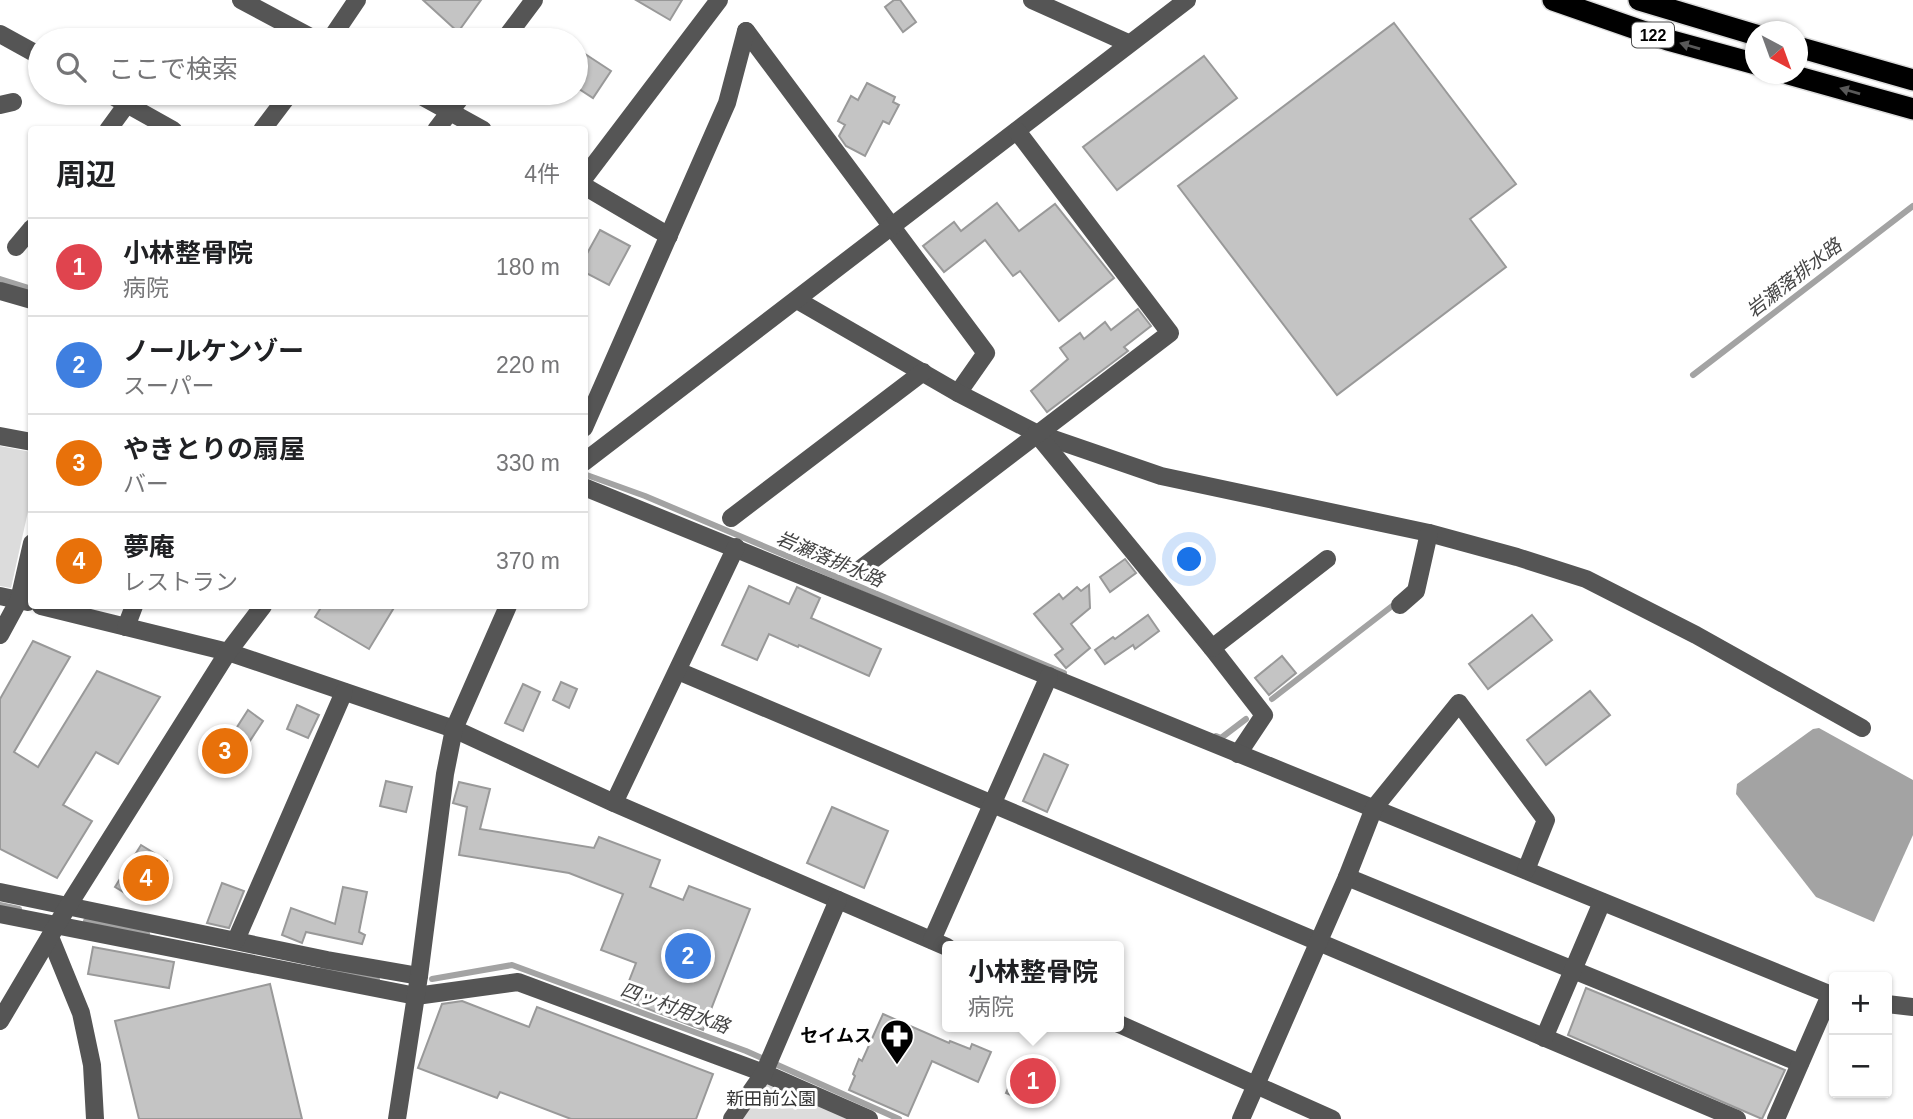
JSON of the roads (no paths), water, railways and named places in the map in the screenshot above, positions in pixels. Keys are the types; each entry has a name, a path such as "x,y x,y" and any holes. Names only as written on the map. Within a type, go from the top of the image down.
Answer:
{"highway":[{"name":"122","path":"1553,0 1668,40 1745,61"},
{"name":"122","path":"1639,0 1745,32"},
{"path":"1808,50 1913,80"},
{"path":"1808,80 1913,109"}],"street":[{"path":"241,0 294,28"},
{"path":"338,28 358,0"},
{"path":"513,28 534,0"},
{"path":"588,173 719,0"},
{"path":"1032,0 1128,43"},
{"path":"588,459 1187,0"},
{"path":"588,420 727,103 746,31 986,353 958,393"},
{"path":"0,34 28,49"},
{"path":"111,126 126,105"},
{"path":"129,105 166,126"},
{"path":"265,126 281,105"},
{"path":"439,105 476,126"},
{"path":"439,126 455,105"},
{"path":"858,571 1170,333 1017,131"},
{"path":"588,189 669,236"},
{"path":"16,247 28,233"},
{"path":"0,291 28,299"},
{"path":"797,300 958,393 1036,433 1161,476 1429,533 1517,556 1586,579 1696,635 1862,728"},
{"path":"732,518 923,372"},
{"path":"1036,433 1264,715 1238,754"},
{"path":"0,436 28,441"},
{"path":"588,489 1829,995"},
{"path":"1400,605 1416,591 1429,533"},
{"path":"614,803 736,547"},
{"path":"1212,649 1327,559"},
{"path":"0,635 25,601 28,576"},
{"path":"0,596 25,601"},
{"path":"54,609 228,652 454,729 614,803 940,944 992,805 1049,676"},
{"path":"126,626 133,609"},
{"path":"0,1021 53,930 228,652 261,609"},
{"path":"397,1119 445,774 454,729 507,609"},
{"path":"678,671 1737,1119"},
{"path":"236,940 344,692"},
{"path":"1241,1119 1347,877 1374,808 1459,703 1546,820 1526,870"},
{"path":"1347,877 1800,1063"},
{"path":"0,892 419,976"},
{"path":"732,1119 764,1073 838,900"},
{"path":"1544,1038 1602,902"},
{"path":"0,914 53,930 416,996 518,982 764,1073 869,1119"},
{"path":"53,930 81,1013 92,1065 95,1119"},
{"path":"1776,1119 1829,1002"},
{"path":"1892,1005 1913,1007"},
{"path":"1124,1026 1332,1119"}],"waterway":[{"name":"岩瀬落排水路","path":"1693,375 1913,206"},
{"name":"岩瀬落排水路","path":"0,279 28,288"},
{"name":"岩瀬落排水路","path":"588,475 645,496 1064,673"},
{"name":"岩瀬落排水路","path":"1272,699 1396,603"},
{"name":"岩瀬落排水路","path":"1216,736 1221,738 1246,719"},
{"path":"0,905 19,909"},
{"name":"四ッ村用水路","path":"86,921 147,934"},
{"name":"四ッ村用水路","path":"432,979 512,965 746,1051 899,1119"},
{"name":"四ッ村用水路","path":"323,969 377,980"}],"place":[{"name":"やきとりの扇屋","path":"225,751"},
{"name":"夢庵","path":"146,878"},
{"name":"ノールケンゾー","path":"688,956"},
{"name":"セイムス","path":"897,1066"},
{"name":"小林整骨院","path":"1033,1081"}],"park label":[{"name":"新田前公園","path":"771,1099"}]}
